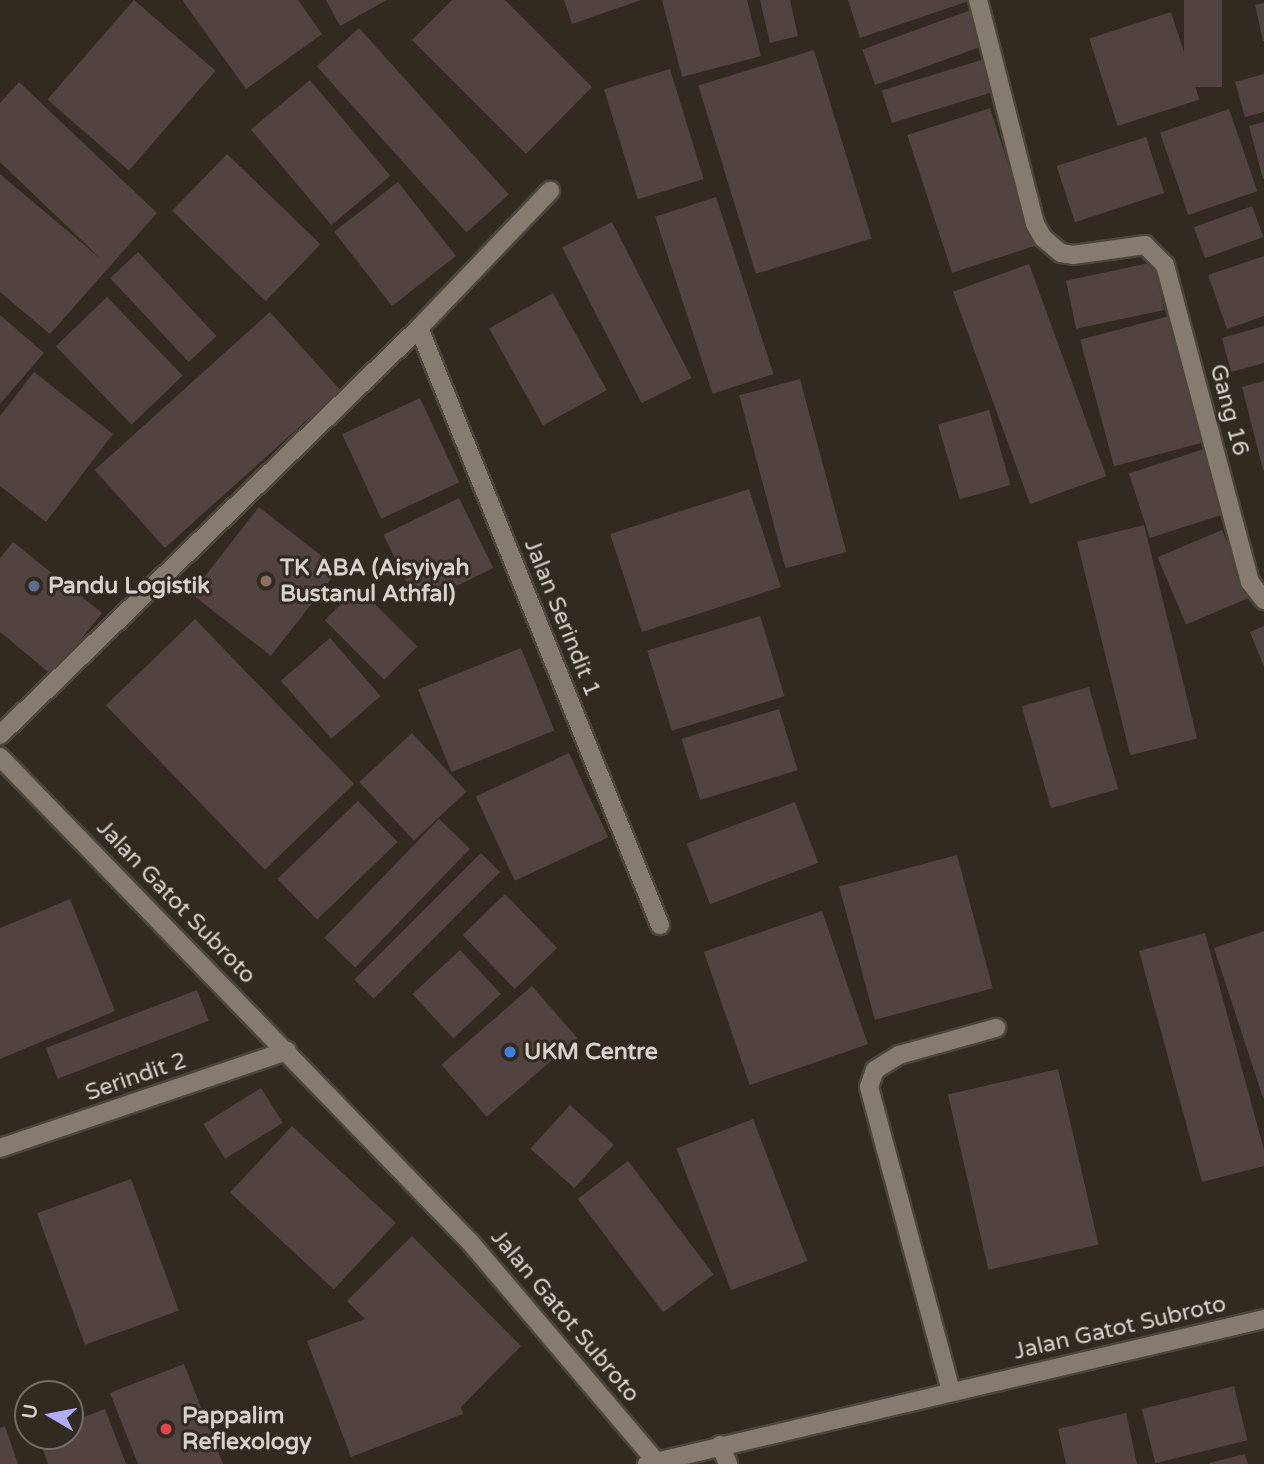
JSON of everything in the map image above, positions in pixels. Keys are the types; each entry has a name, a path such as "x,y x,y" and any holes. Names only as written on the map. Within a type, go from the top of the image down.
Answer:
{"street":[{"name":"Gang 16","path":"978,0 1035,223 1043,238 1061,253 1073,255 1136,244 1151,247 1165,265 1250,582 1264,600"},
{"path":"0,735 419,328 550,191"},
{"name":"Jalan Serindit 1","path":"419,328 660,925"},
{"name":"Jalan Gatot Subroto","path":"0,757 470,1242 652,1462 1264,1320"},
{"path":"951,1391 869,1087 875,1070 899,1055 996,1028"},
{"name":"Serindit 2","path":"0,1149 287,1051"},
{"path":"720,1446 728,1464"}],"building":[{"path":"134,0 216,71 129,170 47,100"},
{"path":"182,0 298,0 322,34 246,89"},
{"path":"326,0 387,0 340,26"},
{"path":"452,0 505,0 592,87 526,154 412,40"},
{"path":"564,0 641,0 572,24"},
{"path":"662,0 747,0 761,56 682,77"},
{"path":"760,0 790,0 798,36 770,43"},
{"path":"848,0 972,0 860,38"},
{"path":"1184,0 1222,0 1222,87 1184,87"},
{"path":"1264,3 1264,41 1263,41 1255,5"},
{"path":"976,8 989,44 875,85 862,49"},
{"path":"1171,12 1199,99 1118,126 1089,39"},
{"path":"359,28 509,194 467,233 317,66"},
{"path":"814,50 872,238 756,274 698,85"},
{"path":"988,58 998,91 892,123 882,90"},
{"path":"670,69 704,179 638,199 604,89"},
{"path":"1264,74 1264,112 1245,117 1235,82"},
{"path":"310,80 390,176 331,225 251,129"},
{"path":"19,82 157,213 50,334 0,292 0,174 101,259 0,162 0,103"},
{"path":"990,108 1035,246 952,273 907,135"},
{"path":"1229,109 1257,191 1188,215 1160,133"},
{"path":"1264,122 1264,179 1263,179 1249,126"},
{"path":"1146,137 1164,193 1075,222 1057,166"},
{"path":"227,154 321,244 266,301 172,211"},
{"path":"398,182 456,256 392,306 334,232"},
{"path":"716,197 773,374 713,394 655,217"},
{"path":"1252,206 1263,237 1205,258 1194,227"},
{"path":"612,222 691,378 642,403 562,247"},
{"path":"138,252 216,336 189,362 110,278"},
{"path":"1264,256 1264,316 1227,329 1208,275"},
{"path":"1154,262 1164,310 1076,329 1066,281"},
{"path":"1029,264 1106,476 1030,504 953,292"},
{"path":"553,293 607,390 543,425 489,328"},
{"path":"107,297 183,375 132,425 56,346"},
{"path":"270,312 340,390 165,548 95,470"},
{"path":"0,315 44,353 0,404"},
{"path":"1169,316 1203,443 1114,466 1080,340"},
{"path":"1264,326 1264,363 1231,372 1222,338"},
{"path":"34,372 113,434 46,522 0,486 0,416"},
{"path":"800,379 846,552 785,568 739,395"},
{"path":"1264,381 1264,470 1263,470 1242,387"},
{"path":"420,398 459,482 381,519 342,434"},
{"path":"989,410 1010,485 960,500 938,425"},
{"path":"1204,449 1225,514 1150,538 1129,473"},
{"path":"749,489 781,587 642,632 610,534"},
{"path":"459,498 493,568 418,605 384,535"},
{"name":"TK ABA (Aisyiyah Bustanul Athfal)","path":"259,507 339,569 271,656 191,594"},
{"path":"1144,525 1197,738 1130,755 1077,542"},
{"path":"1222,530 1251,597 1186,625 1158,557"},
{"name":"Pandu Logistik","path":"13,542 102,613 52,675 0,632 0,558"},
{"path":"358,587 417,646 384,680 325,620"},
{"path":"760,616 785,696 672,731 647,650"},
{"path":"195,619 354,784 265,870 106,705"},
{"path":"1264,626 1264,667 1250,632"},
{"path":"330,638 381,696 331,739 281,681"},
{"path":"521,648 554,731 451,772 418,690"},
{"path":"1089,687 1118,789 1051,808 1022,706"},
{"path":"779,709 798,770 700,800 681,739"},
{"path":"412,733 467,792 414,841 359,782"},
{"path":"569,753 608,837 515,881 476,797"},
{"path":"358,801 398,842 317,920 277,879"},
{"path":"795,802 818,863 710,904 687,844"},
{"path":"439,819 470,849 355,968 324,938"},
{"path":"481,853 500,872 374,999 354,980"},
{"path":"957,855 993,988 875,1020 839,887"},
{"path":"505,894 557,948 515,989 463,935"},
{"path":"70,899 115,1011 0,1059 0,928"},
{"path":"822,911 868,1044 750,1085 704,952"},
{"path":"1264,931 1264,1098 1263,1098 1214,948"},
{"path":"1205,933 1264,1150 1264,1166 1202,1182 1139,951"},
{"path":"460,950 501,994 453,1038 412,994"},
{"name":"UKM Centre","path":"532,986 577,1038 487,1117 441,1065"},
{"path":"197,990 209,1021 58,1079 46,1048"},
{"path":"1058,1069 1098,1244 988,1270 948,1094"},
{"path":"261,1088 283,1123 225,1159 203,1124"},
{"path":"570,1105 614,1144 574,1188 531,1149"},
{"path":"753,1119 807,1261 731,1290 676,1148"},
{"path":"292,1126 396,1223 334,1289 230,1193"},
{"path":"628,1161 713,1274 663,1312 578,1199"},
{"path":"131,1179 179,1311 85,1345 37,1213"},
{"path":"412,1236 521,1346 461,1407 463,1414 351,1457 307,1341 365,1319 347,1301"},
{"name":"Pappalim Reflexology","path":"184,1364 223,1464 138,1464 110,1393"},
{"path":"1234,1386 1248,1440 1155,1463 1142,1409"},
{"path":"105,1409 126,1464 48,1464 43,1450 84,1450 84,1417"},
{"path":"1126,1413 1137,1464 1066,1464 1058,1429"},
{"path":"5,1426 18,1464 0,1464 0,1428"},
{"path":"1245,1454 1248,1464 1209,1463"}],"place":[{"name":"TK ABA (Aisyiyah Bustanul Athfal)","path":"266,581"},
{"name":"Pandu Logistik","path":"34,586"},
{"name":"UKM Centre","path":"510,1052"},
{"name":"Pappalim Reflexology","path":"166,1429"}]}
